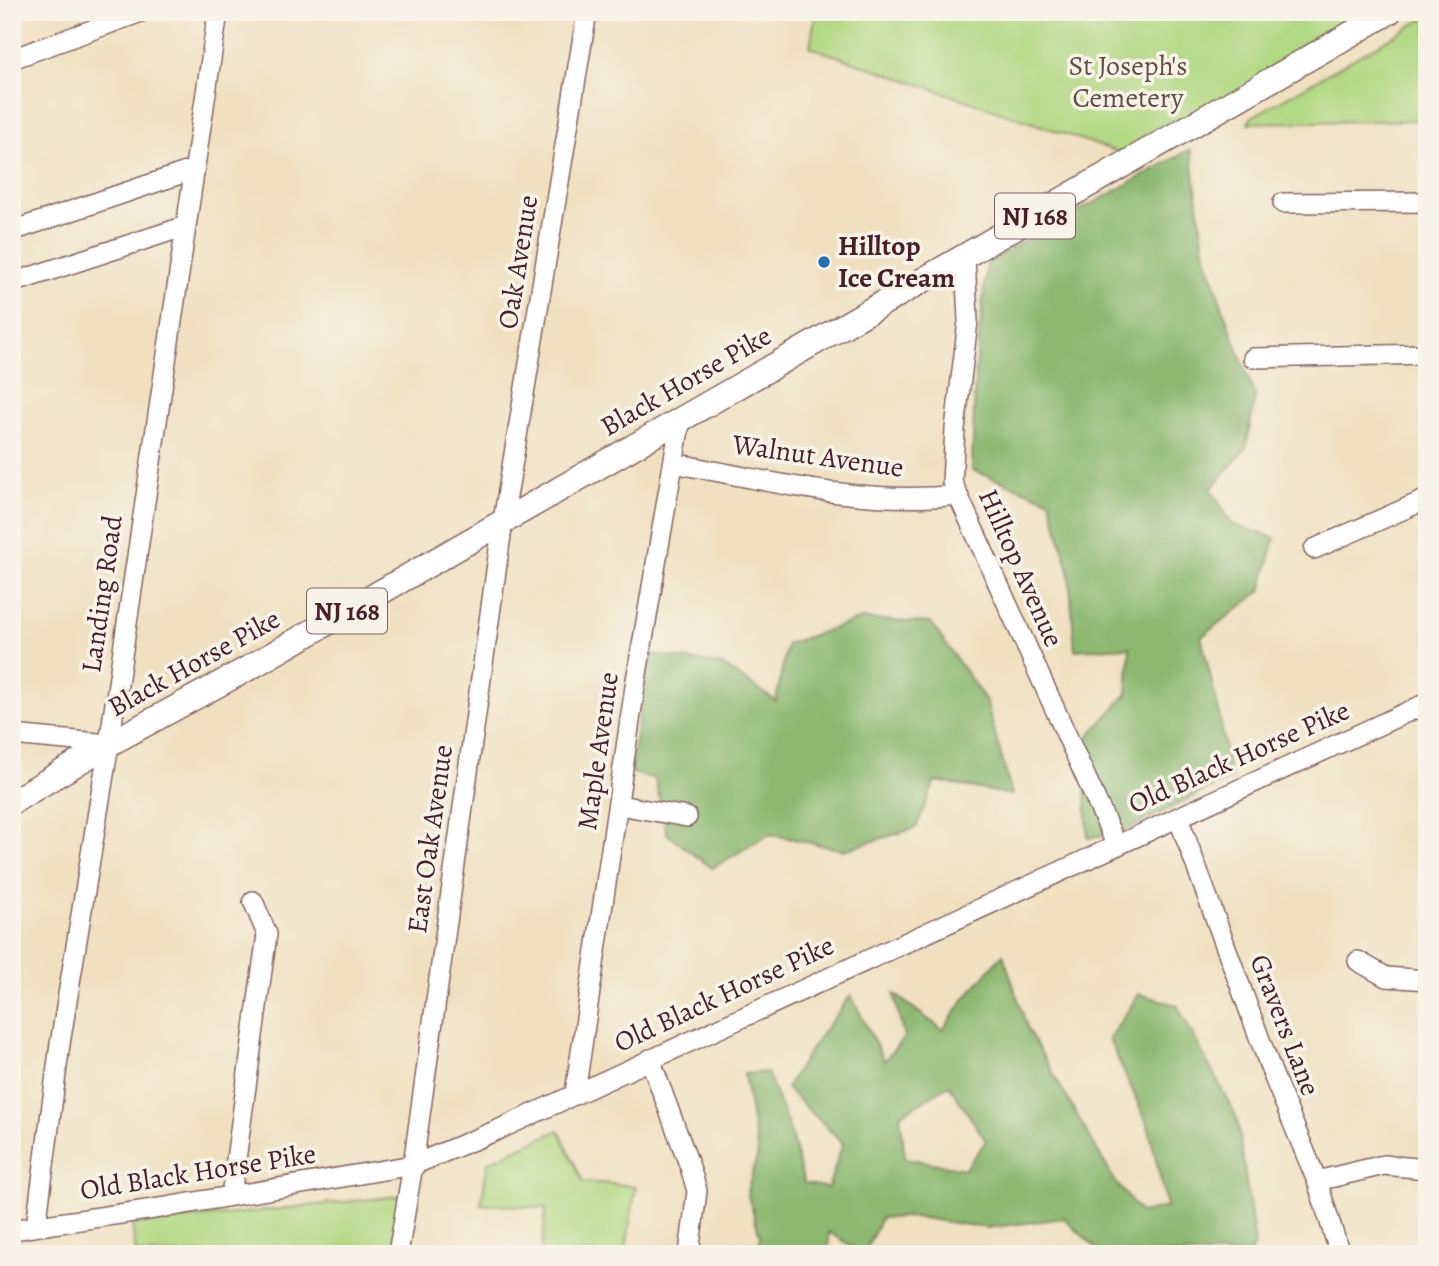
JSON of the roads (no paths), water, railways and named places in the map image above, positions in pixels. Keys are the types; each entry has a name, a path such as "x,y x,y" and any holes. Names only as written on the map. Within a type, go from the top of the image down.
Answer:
{"main road":[{"name":"Black Horse Pike","path":"12,803 109,744 247,669 1389,12"}],"street":[{"path":"12,59 141,12"},
{"name":"Landing Road","path":"36,1226 60,1044 109,744 218,12"},
{"name":"Oak Avenue","path":"503,521 587,12"},
{"path":"12,231 195,169"},
{"path":"1283,203 1427,202"},
{"path":"12,283 186,226"},
{"name":"Hilltop Avenue","path":"965,256 968,321 955,429 952,482 1116,844"},
{"path":"1253,358 1427,354"},
{"name":"Maple Avenue","path":"575,1093 636,680 681,418"},
{"name":"Walnut Avenue","path":"673,463 830,492 910,498 956,495"},
{"path":"1314,549 1427,499"},
{"name":"East Oak Avenue","path":"398,1254 413,1165 503,521"},
{"name":"Old Black Horse Pike","path":"12,1230 413,1165 500,1129 1427,703"},
{"path":"12,735 109,744"},
{"path":"619,805 687,817"},
{"name":"Gravers Lane","path":"1178,817 1273,1075 1317,1181 1340,1254"},
{"path":"231,1196 267,934 253,901"},
{"path":"1358,961 1386,977 1427,981"},
{"path":"650,1059 697,1191 689,1254"},
{"path":"1317,1181 1384,1165 1427,1169"}],"place":[{"name":"Hilltop Ice Cream","path":"824,262"}],"park label":[{"name":"St Joseph's Cemetery","path":"1128,82"}]}
